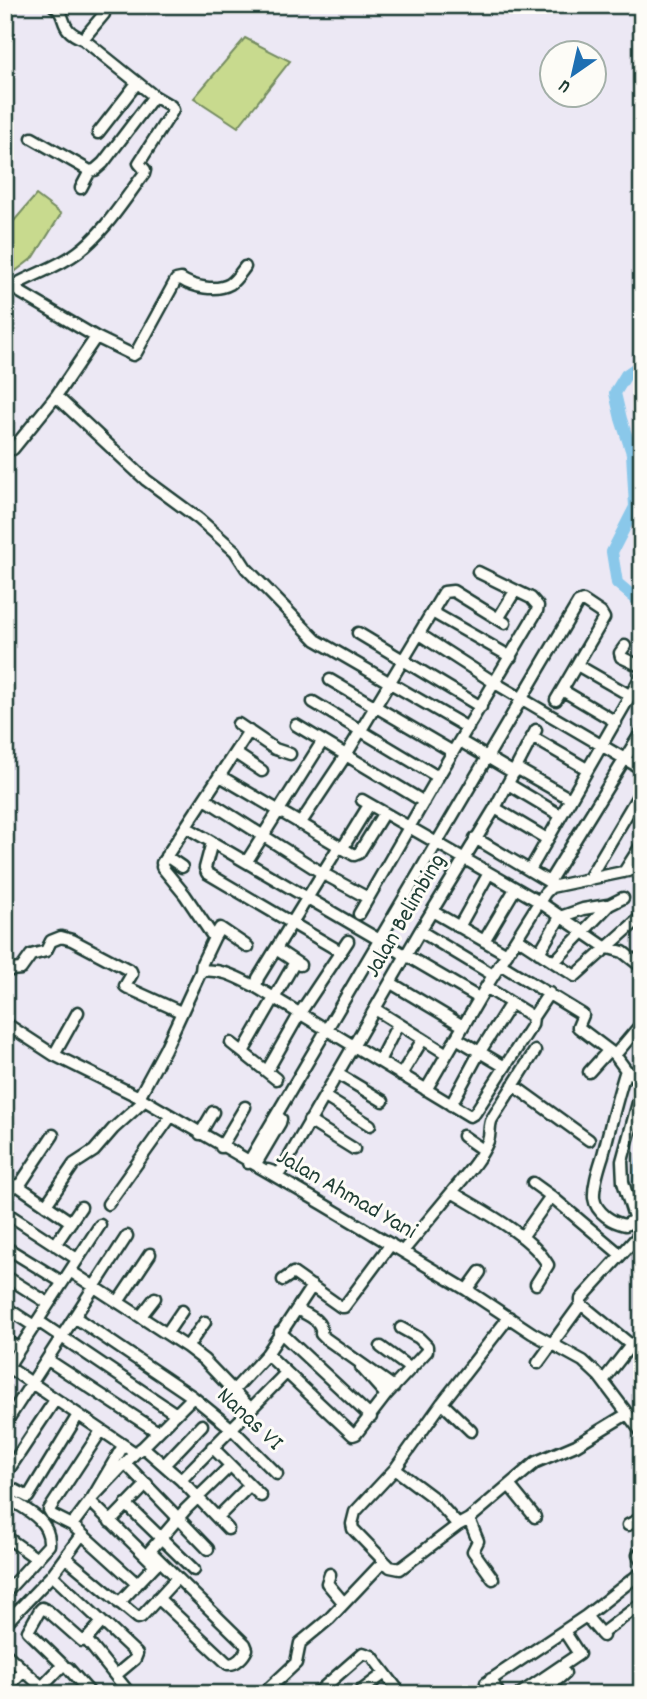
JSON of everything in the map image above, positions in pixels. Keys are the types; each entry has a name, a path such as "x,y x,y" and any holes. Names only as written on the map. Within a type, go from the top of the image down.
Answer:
{"street":[{"path":"11,287 28,277 48,271 80,251 103,228 143,175 145,170 139,163 173,110 83,39 69,32 63,24 60,11 53,5"},
{"path":"83,39 104,14"},
{"path":"98,133 137,83"},
{"path":"32,138 90,171 95,170 154,96"},
{"path":"81,188 90,171"},
{"path":"5,277 11,287 129,355 135,354 176,280 181,278 204,288 229,285 245,267"},
{"path":"5,443 13,449 56,396 96,337"},
{"path":"56,396 146,480 199,519 235,551 246,568 316,640 468,728"},
{"path":"359,914 534,618 538,606 531,598 478,572"},
{"path":"300,824 346,755 444,592 449,590 502,621 515,591"},
{"path":"252,1161 325,1030 581,601 604,617 556,700"},
{"path":"432,612 511,657"},
{"path":"358,633 481,707"},
{"path":"419,634 495,683 642,769"},
{"path":"625,646 620,653 621,657 642,667"},
{"path":"577,665 631,696"},
{"path":"530,870 642,675"},
{"path":"330,680 453,752"},
{"path":"562,690 616,722"},
{"path":"313,702 438,777"},
{"path":"238,723 275,750 290,754"},
{"path":"296,725 424,802"},
{"path":"426,1090 642,731"},
{"path":"163,862 248,732"},
{"name":"Jalan Belimbing","path":"252,1161 279,1173 495,808 534,733 587,769"},
{"path":"460,741 569,798"},
{"path":"247,862 322,742"},
{"path":"235,753 262,771"},
{"path":"220,776 354,855 359,853 383,814"},
{"path":"508,784 560,815"},
{"path":"588,880 638,804 642,789"},
{"path":"205,799 322,873 368,898"},
{"path":"256,987 258,978 290,922 340,848 366,803 538,901 605,947 623,952 642,967"},
{"path":"495,808 547,839"},
{"path":"186,827 479,998"},
{"path":"475,838 550,885 588,880 642,867"},
{"path":"212,842 205,868 208,873 341,952"},
{"path":"624,872 642,844"},
{"path":"163,862 183,867"},
{"path":"163,862 214,938"},
{"path":"458,927 489,873"},
{"path":"484,941 515,889"},
{"path":"539,953 560,917 583,909 609,905 623,898"},
{"path":"554,962 609,905"},
{"path":"432,911 507,954"},
{"path":"517,938 575,976 642,916"},
{"path":"46,1205 74,1164 94,1151 142,1099 220,928 248,947"},
{"path":"420,931 493,975"},
{"path":"5,965 11,970 19,970 31,955 46,951 51,941 61,937 72,940 131,971 125,986 181,1012"},
{"path":"267,1071 300,1013 348,942"},
{"path":"243,1052 273,998 298,964 276,949"},
{"path":"500,964 583,1015 578,1027 611,1053 626,1070 642,1080"},
{"path":"201,971 231,974 256,987 467,1116 472,1116 505,1067 549,993"},
{"path":"391,983 463,1026"},
{"path":"486,987 533,1017"},
{"path":"451,1105 479,1053 511,1003"},
{"path":"375,1009 447,1054"},
{"path":"54,1055 78,1012"},
{"name":"Jalan Ahmad Yani","path":"5,1023 54,1055 142,1099 222,1147 252,1161 467,1290 552,1345 583,1361 603,1381 642,1433"},
{"path":"589,1072 642,1023"},
{"path":"379,1061 398,1024"},
{"path":"456,1038 505,1067"},
{"path":"401,1075 423,1039"},
{"path":"231,1043 276,1079"},
{"path":"403,1251 483,1150 489,1137 489,1124 535,1051"},
{"path":"626,1070 597,1177 594,1199 597,1206 614,1222 626,1225 633,1220"},
{"path":"338,1074 383,1101"},
{"path":"513,1085 589,1140"},
{"path":"538,1363 581,1304 581,1299 640,1238 623,1182 622,1161 642,1088"},
{"path":"325,1097 370,1125"},
{"path":"222,1147 245,1107"},
{"path":"200,1134 214,1112"},
{"path":"107,1204 171,1115"},
{"path":"309,1121 354,1149"},
{"path":"19,1186 53,1135"},
{"path":"463,1136 483,1150"},
{"path":"533,1183 621,1255"},
{"path":"5,1197 13,1186 19,1186 71,1222"},
{"path":"452,1192 522,1237 548,1263 536,1284"},
{"path":"522,1237 551,1196"},
{"path":"55,1245 81,1207"},
{"path":"6,1215 77,1259"},
{"path":"100,1224 7,1369 122,1446 139,1450 164,1465 228,1529"},
{"path":"5,1424 127,1236"},
{"path":"282,1280 291,1273 344,1307 352,1300 363,1280 391,1244"},
{"path":"5,1247 62,1282"},
{"path":"118,1302 150,1254"},
{"path":"69,1271 187,1347 204,1360 251,1409"},
{"path":"467,1290 480,1272"},
{"path":"5,1276 48,1303"},
{"path":"233,1391 267,1354 312,1286"},
{"path":"141,1316 155,1298"},
{"path":"581,1304 636,1343 603,1381"},
{"path":"5,1307 62,1339 176,1414"},
{"path":"297,1309 320,1323 323,1336 394,1387"},
{"path":"167,1333 182,1311"},
{"path":"509,1317 442,1403 396,1469 355,1512 352,1524 361,1539 384,1561 393,1568 400,1569 469,1519 536,1462 576,1445 627,1413"},
{"name":"Nanas VI","path":"76,1318 193,1397 232,1428 276,1474"},
{"path":"187,1347 205,1322"},
{"path":"267,1354 351,1435 356,1434 386,1395 427,1351 427,1346 419,1338 401,1328"},
{"path":"280,1332 371,1417"},
{"path":"5,1340 19,1348"},
{"path":"381,1347 411,1369"},
{"path":"48,1360 158,1432"},
{"path":"357,1361 386,1395"},
{"path":"181,1480 286,1373"},
{"path":"72,1525 92,1499 193,1397"},
{"path":"6,1474 55,1400"},
{"path":"442,1403 471,1431"},
{"path":"5,1485 28,1497 78,1415"},
{"path":"164,1465 202,1424"},
{"path":"101,1431 49,1508 52,1515 72,1525 136,1583"},
{"path":"92,1499 122,1446"},
{"path":"212,1447 261,1496"},
{"path":"126,1464 208,1549"},
{"path":"157,1563 149,1551 230,1466"},
{"path":"396,1469 435,1499 458,1525"},
{"path":"110,1522 146,1484"},
{"path":"218,1517 250,1485"},
{"path":"509,1485 535,1517"},
{"path":"5,1593 50,1545 48,1529 41,1520 6,1498"},
{"path":"92,1499 110,1522 245,1644 247,1648 243,1656 237,1662 228,1664 159,1598"},
{"path":"126,1504 194,1570"},
{"path":"628,1525 642,1518"},
{"path":"469,1519 478,1541 472,1551 493,1578"},
{"path":"5,1624 52,1575 82,1534"},
{"path":"5,1536 37,1559"},
{"path":"642,1552 638,1555 642,1562"},
{"path":"66,1558 139,1618 176,1579"},
{"path":"263,1694 296,1663 300,1643 329,1619 384,1561"},
{"path":"119,1603 157,1563"},
{"path":"499,1694 488,1681 564,1632 642,1572"},
{"path":"330,1574 327,1583 343,1602"},
{"path":"5,1575 16,1582"},
{"path":"5,1653 41,1687 63,1665 28,1631 41,1609 48,1611 80,1641 86,1640 102,1622 52,1575"},
{"path":"586,1616 602,1635 642,1603"},
{"path":"105,1624 137,1656 116,1675"},
{"path":"520,1694 579,1654 564,1632"},
{"path":"89,1643 130,1694"},
{"path":"317,1693 363,1653 372,1656 401,1694"},
{"path":"68,1668 90,1694"},
{"path":"10,1694 6,1690 24,1671"},
{"path":"541,1694 565,1672"},
{"path":"357,1694 385,1673"}],"green space":[{"path":"245,38 290,61 238,127 194,98"},
{"path":"36,195 61,214 34,257 13,273 5,261 5,228 8,228"}],"waterway":[{"path":"642,364 626,375 615,393 632,453 635,507 612,552 617,583 642,604"},
{"path":"642,1160 638,1180 642,1190"}]}
